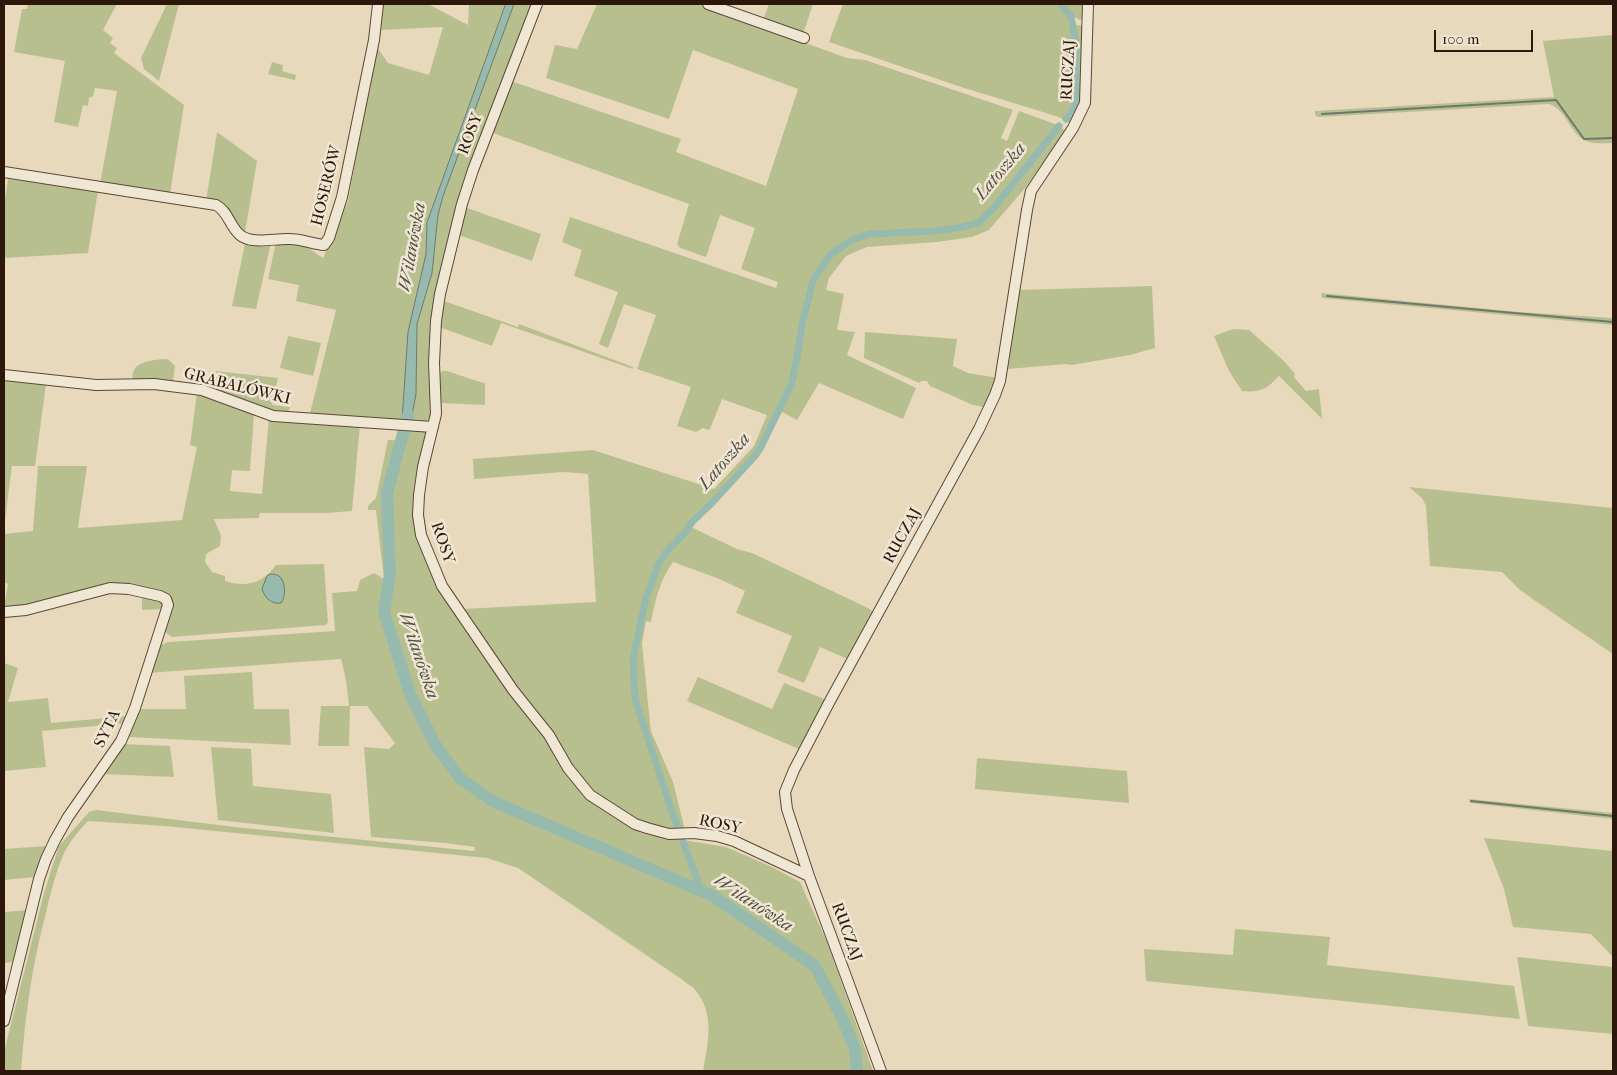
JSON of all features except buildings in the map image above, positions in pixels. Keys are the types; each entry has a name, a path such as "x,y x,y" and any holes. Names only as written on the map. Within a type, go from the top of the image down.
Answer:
{"street":[{"name":"HOSERÓW","path":"4,172 216,206 223,210 238,234 246,239 292,239 324,245 329,238 342,197 374,40 378,4"},
{"name":"ROSY","path":"537,4 473,170 462,204 442,286 436,321 434,363 436,414 423,467 418,515 421,535 442,586 513,690 550,735 568,768 590,795 635,824 669,834 694,833 717,836 734,841 809,876"},
{"path":"708,4 720,6 804,38"},
{"name":"RUCZAJ","path":"881,1071 809,876 787,809 786,786 995,395 1005,355 1031,191 1073,128 1085,103 1088,4"},
{"name":"GRABALÓWKI","path":"4,375 96,385 154,384 202,390 274,416 433,427"},
{"name":"SYTA","path":"4,612 26,610 110,588 129,589 163,597 168,605 135,708 121,741 68,817 46,859 39,879 4,1021"}],"green space":[{"path":"28,4 117,4 103,30 113,38 110,43 117,48 114,53 184,105 170,194 100,184 117,91 95,88 93,96 89,98 88,106 83,105 78,127 54,122 65,61 14,52 22,9 27,9"},
{"path":"167,4 179,4 159,81 144,69 141,58"},
{"path":"381,4 428,4 468,25 469,4 506,4 427,223 426,254 408,332 402,420 310,413 336,310 296,301 299,285 268,279 276,242 301,243 323,258 348,201 376,49 379,50 388,63 429,75 443,27 380,30"},
{"path":"514,4 534,4 508,69 438,295 430,418 424,422 411,421 416,394 417,324 432,273 438,215 443,196"},
{"path":"597,4 697,4 847,58 865,60 1013,110 1001,138 1007,141 1019,111 1055,124 1066,131 1025,188 989,230 972,237 937,242 867,247 846,256 829,278 826,290 844,294 837,330 855,332 847,355 916,388 903,419 819,383 797,420 782,412 770,431 760,453 691,527 737,549 752,553 870,609 874,614 850,660 820,647 804,683 777,672 792,636 736,613 745,591 717,578 673,562 668,569 661,583 651,622 646,621 642,644 651,731 673,782 685,830 652,826 634,819 592,792 517,689 463,609 596,602 588,474 564,472 474,479 473,459 593,450 714,489 754,446 767,415 722,399 710,429 703,428 696,432 677,426 691,387 637,369 656,315 624,304 608,348 599,344 618,292 574,276 582,250 562,242 570,217 776,288 778,282 741,269 755,228 720,215 706,257 680,248 677,244 689,204 493,133 511,81 681,139 676,152 766,186 798,89 693,50 669,119 546,78 555,45 577,49"},
{"path":"769,4 813,4 804,31 800,33 763,20"},
{"path":"843,4 1084,4 1084,18 1080,20 1075,17 1068,19 1071,29 1075,28 1076,25 1084,26 1083,91 1079,109 1071,124 1059,117 961,87 829,42"},
{"path":"1613,35 1613,143 1595,143 1583,139 1577,135 1561,112 1549,104 1318,117 1315,115 1315,111 1554,97 1543,41"},
{"path":"272,62 283,65 282,71 296,75 295,80 268,74"},
{"path":"217,132 257,161 245,232 240,231 206,201"},
{"path":"8,179 98,191 88,253 4,258 4,207"},
{"path":"467,208 541,234 532,261 459,235"},
{"path":"271,243 256,309 232,306 245,244"},
{"path":"1152,286 1155,348 1130,355 1072,365 1008,369 1019,290"},
{"path":"1321,293 1519,312 1613,318 1613,325 1322,298"},
{"path":"444,301 518,327 519,324 633,367 633,369 501,323 492,346 439,327"},
{"path":"1233,329 1249,330 1285,362 1295,374 1294,377 1306,391 1319,389 1322,419 1279,376 1263,389 1258,391 1242,391 1229,371 1214,336"},
{"path":"865,332 957,339 953,366 968,373 998,378 989,402 984,407 973,405 930,386 927,381 919,383 864,358"},
{"path":"288,336 321,343 313,376 280,368"},
{"path":"168,359 175,366 173,382 133,382 133,375 138,365 149,361"},
{"path":"216,371 278,378 272,405 290,407 288,413 270,411 206,386"},
{"path":"442,371 485,383 485,405 441,403 439,375"},
{"path":"4,380 46,384 35,466 12,466 4,528"},
{"path":"197,393 232,405 238,410 241,408 254,413 250,471 232,470 230,491 262,494 269,417 360,425 352,511 260,513 259,518 214,519 221,536 220,546 206,554 205,562 212,572 225,576 225,581 240,584 260,580 276,565 324,564 328,622 326,625 172,637 164,631 171,604 167,594 109,583 26,607 4,607 8,584 4,582 4,534 33,531 38,466 87,466 78,528 182,520 197,447 190,445"},
{"path":"399,427 425,430 428,433 415,487 414,529 440,589 546,737 572,782 592,800 641,833 726,847 770,866 800,882 827,942 873,1071 703,1071 708,1040 708,1019 702,1000 694,989 518,868 487,858 165,826 88,821 64,853 51,892 33,972 21,1071 4,1071 4,1052 44,893 59,846 89,812 96,810 235,827 474,851 475,847 371,837 364,747 389,749 395,743 367,706 350,706 349,746 318,746 321,706 349,706 341,659 148,673 159,645 169,642 335,631 332,593 357,591 360,580 374,573 384,579 376,510 368,510 368,506 376,498 388,440 396,440"},
{"path":"1409,487 1613,508 1613,654 1520,590 1502,572 1430,566 1426,506 1422,498"},
{"path":"142,595 163,602 164,609 142,610"},
{"path":"4,663 18,668 8,702 48,698 51,723 129,716 126,723 42,731 46,767 4,771"},
{"path":"252,672 254,709 289,709 291,745 129,737 127,734 137,709 186,709 184,676"},
{"path":"698,677 772,709 784,683 827,700 799,749 687,701"},
{"path":"122,744 170,746 174,777 102,774"},
{"path":"211,747 251,749 253,786 331,794 334,833 218,820"},
{"path":"977,758 1127,771 1129,803 975,789"},
{"path":"1469,799 1613,813 1613,819 1470,803"},
{"path":"1484,838 1613,851 1613,957 1591,934 1513,927 1504,889"},
{"path":"46,846 36,877 4,880 4,849"},
{"path":"28,910 14,962 4,963 4,912"},
{"path":"1235,929 1330,937 1327,965 1514,986 1520,1019 1146,981 1144,949 1233,955"},
{"path":"1517,957 1613,967 1613,1034 1528,1026"}],"water":[{"path":"506,4 514,4 443,196 438,215 432,273 417,324 416,394 411,421 402,420 408,332 426,254 427,223"},
{"path":"271,574 281,578 283,582 284,594 281,603 269,600 262,589 267,576"}],"waterway":[{"name":"Latoszka","path":"1060,4 1071,16 1076,44 1076,100 1073,111 1066,119"},
{"path":"1322,114 1556,100 1584,139 1613,138"},
{"name":"Latoszka","path":"701,890 670,806 635,699 633,659 646,598 658,565 666,552 685,533 692,522 712,503 761,447 791,385 802,325 813,280 830,255 852,240 869,234 934,231 978,223 993,209 1059,126"},
{"path":"1327,296 1613,322"},
{"name":"Wilanówka","path":"408,415 387,493 390,574 384,612 410,694 436,746 460,778 492,801 713,896 815,966 844,1022 855,1049 857,1071"},
{"path":"1471,801 1613,816"}]}
